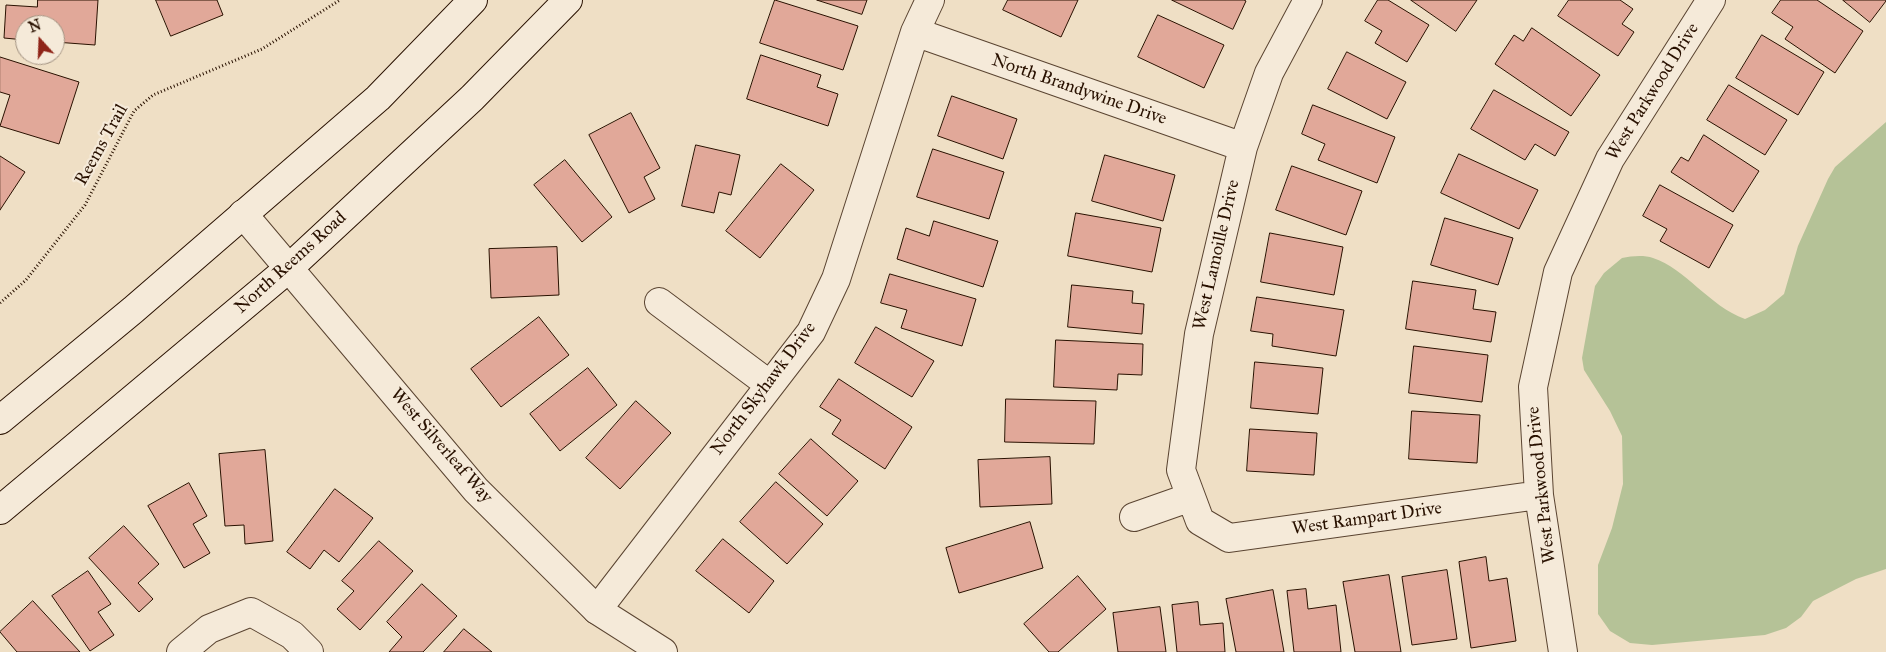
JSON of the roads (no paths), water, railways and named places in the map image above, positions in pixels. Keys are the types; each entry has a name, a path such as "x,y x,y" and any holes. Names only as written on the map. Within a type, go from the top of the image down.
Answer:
{"street":[{"path":"0,420 378,98 473,0"},
{"name":"North Reems Road","path":"0,510 288,269 472,98 568,0"},
{"name":"North Skyhawk Drive","path":"597,610 811,332 836,280 915,32 930,0"},
{"name":"West Lamoille Drive","path":"1195,509 1181,470 1198,334 1243,147 1269,73 1308,0"},
{"name":"West Parkwood Drive","path":"1563,652 1539,495 1533,387 1558,272 1610,159 1711,0"},
{"name":"North Brandywine Drive","path":"915,32 1243,147"},
{"name":"West Silverleaf Way","path":"243,214 476,490 597,610 663,652"},
{"path":"660,302 770,385"},
{"name":"West Rampart Drive","path":"1195,509 1229,538 1539,495"},
{"path":"1134,517 1195,509"},
{"path":"180,652 209,629 251,612 292,635 309,652"}]}
